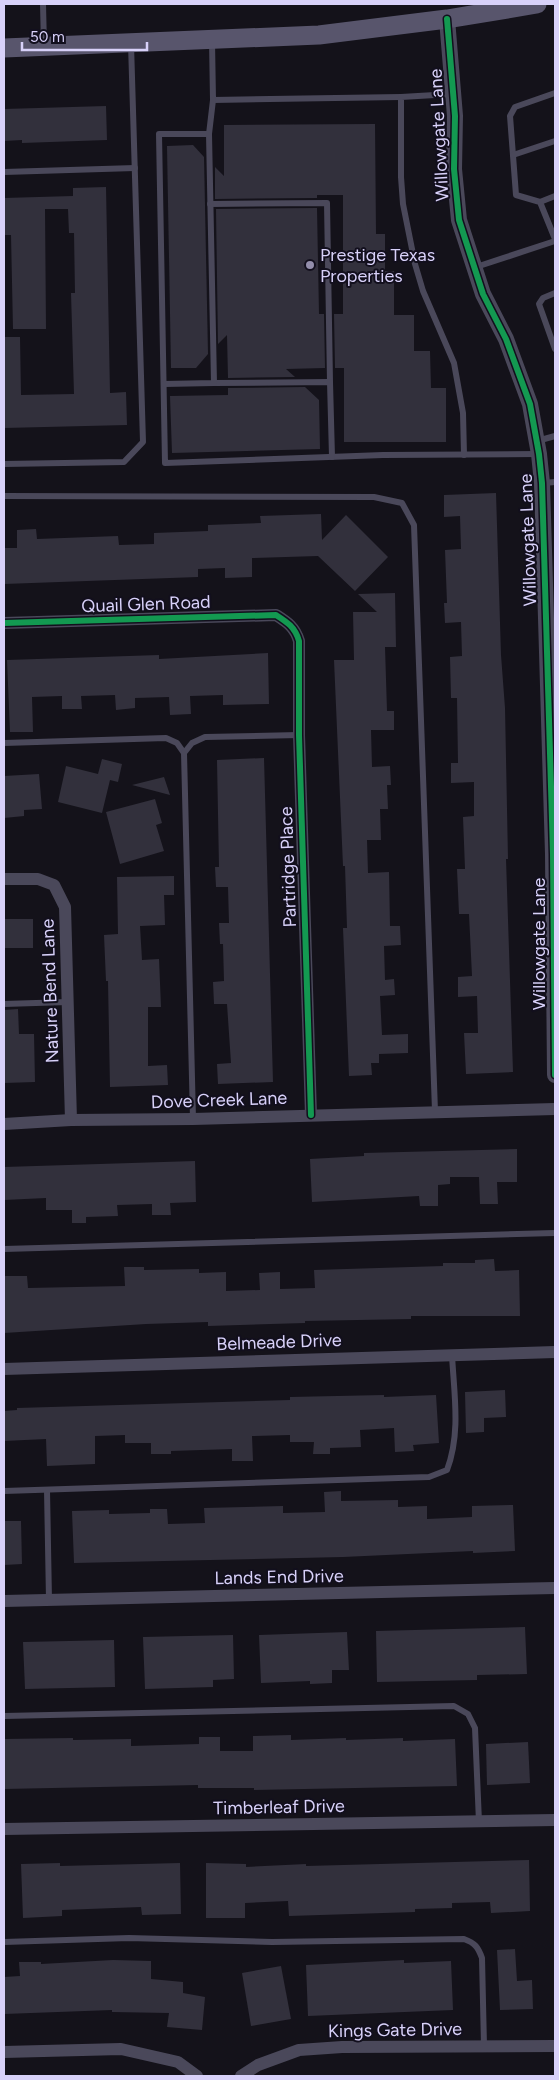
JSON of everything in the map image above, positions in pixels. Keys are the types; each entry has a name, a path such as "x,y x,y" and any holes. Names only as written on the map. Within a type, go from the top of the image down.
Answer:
{"main road":[{"path":"4,48 319,35 447,19 536,4"}],"street":[{"name":"Willowgate Lane","path":"447,19 454,94 454,169 459,220 483,294 506,339 530,404 538,448 549,482 555,1075"},
{"name":"Quail Glen Road","path":"4,623 276,616 287,622"},
{"name":"Partridge Place","path":"287,622 296,631 299,640 299,735 311,1115"},
{"name":"Nature Bend Lane","path":"4,879 38,879 54,885 65,907 71,1120"},
{"name":"Dove Creek Lane","path":"4,1124 71,1120 193,1119 555,1109"},
{"name":"Belmeade Drive","path":"4,1368 555,1352"},
{"name":"Lands End Drive","path":"4,1601 555,1588"},
{"name":"Timberleaf Drive","path":"4,1829 555,1820"},
{"name":"Kings Gate Drive","path":"241,2076 258,2065 299,2050 342,2047 555,2046"},
{"path":"4,2052 121,2049 178,2062 197,2076"}],"lane":[{"path":"43,4 44,47"},
{"path":"212,39 213,100 209,134 214,383"},
{"path":"4,464 124,462 143,442 131,42"},
{"path":"555,93 515,107 510,116 516,195 540,202 555,196"},
{"path":"213,100 401,97 454,94"},
{"path":"401,97 403,204 422,291 454,363 464,413 464,455"},
{"path":"209,134 159,134 165,463 332,457 464,455 538,448 555,436"},
{"path":"513,155 555,141"},
{"path":"4,172 135,168"},
{"path":"473,268 555,240 540,202"},
{"path":"210,204 327,203 332,457"},
{"path":"555,293 543,298 539,304 555,346"},
{"path":"164,384 330,382"},
{"path":"4,496 374,497 402,503 414,525 434,1111"},
{"path":"184,753 192,743 205,737 299,735"},
{"path":"4,743 166,738 177,743 184,753 193,1119"},
{"path":"4,1004 69,1002"},
{"path":"4,1249 555,1233"},
{"path":"4,1491 429,1477 447,1470 454,1453 457,1424 451,1354"},
{"path":"47,1490 49,1600"},
{"path":"4,1716 454,1706 468,1714 475,1728 479,1822"},
{"path":"4,1942 129,1938 272,1942 464,1939 472,1942 478,1948 482,1958 484,2046"}],"building":[{"path":"106,106 107,140 22,143 22,140 4,141 4,109"},
{"path":"375,124 376,234 385,234 385,271 394,271 394,315 414,315 414,351 430,351 431,388 446,388 446,442 344,442 344,368 335,368 334,314 343,314 343,195 317,195 317,198 215,199 215,167 224,176 224,125"},
{"path":"193,145 204,157 208,354 196,368 171,368 167,146"},
{"path":"106,187 110,393 126,392 127,425 4,428 4,337 20,337 21,395 74,394 71,293 75,293 74,233 69,233 68,209 45,209 46,329 13,329 11,235 4,235 4,198 73,196 73,188"},
{"path":"317,208 319,314 324,314 325,368 286,369 295,377 228,378 227,335 218,344 216,209"},
{"path":"305,387 319,400 320,449 172,453 170,396 228,395 228,388"},
{"path":"496,493 501,655 505,708 508,859 506,859 513,1072 466,1074 464,1033 478,1033 477,996 458,997 458,977 472,976 469,914 459,914 457,869 465,869 463,817 474,816 474,782 451,783 451,763 458,763 457,698 451,698 450,657 462,656 461,622 445,623 444,603 447,603 445,550 461,549 460,516 444,517 444,495"},
{"path":"321,514 322,540 346,515 388,557 355,591 318,556 252,558 252,577 225,578 225,568 198,569 198,577 4,584 4,548 17,548 17,530 36,529 37,539 118,536 119,545 154,544 154,533 208,531 208,525 261,523 260,516"},
{"path":"395,593 396,647 385,647 387,711 394,711 394,730 371,730 372,767 390,766 391,785 387,785 388,809 380,809 381,840 367,840 368,873 389,872 390,926 400,926 401,945 384,946 385,980 394,979 395,995 380,996 382,1035 408,1034 408,1053 379,1054 379,1063 371,1063 372,1075 349,1076 343,928 347,928 345,866 343,866 334,660 354,660 353,612 377,612 358,594"},
{"path":"268,653 269,704 223,705 223,695 190,696 191,714 170,715 169,697 135,698 135,708 116,710 115,695 81,696 82,709 62,709 62,696 32,697 33,732 10,732 7,660 159,655 159,659"},
{"path":"264,758 273,1082 218,1084 217,1064 231,1063 227,1004 214,1004 213,982 224,981 223,944 220,944 219,923 229,923 228,887 216,887 215,867 219,867 217,760"},
{"path":"102,759 122,764 118,782 110,780 102,813 58,802 66,766 98,774"},
{"path":"39,774 42,809 24,810 24,816 4,818 4,776"},
{"path":"164,777 170,795 132,785"},
{"path":"155,799 162,823 156,825 164,851 120,864 106,812"},
{"path":"174,876 174,895 164,895 165,925 140,926 142,960 159,959 161,1007 148,1007 148,1066 167,1065 168,1085 110,1087 108,981 106,981 104,935 118,934 117,877"},
{"path":"4,919 33,919 33,948 4,948"},
{"path":"18,1009 19,1034 34,1034 35,1082 4,1083 4,1010"},
{"path":"517,1149 517,1182 497,1182 498,1204 480,1204 479,1177 450,1177 450,1184 438,1185 438,1206 420,1206 419,1196 312,1202 310,1159 364,1156 364,1153"},
{"path":"195,1161 196,1202 170,1203 171,1215 152,1215 152,1204 117,1205 118,1216 86,1217 86,1223 72,1223 72,1210 46,1210 46,1198 4,1200 4,1167"},
{"path":"494,1259 495,1271 519,1270 520,1316 411,1316 411,1319 305,1321 305,1323 208,1326 208,1322 146,1324 4,1333 4,1276 27,1276 28,1288 125,1286 124,1267 144,1267 144,1270 199,1269 199,1273 226,1272 226,1291 260,1290 259,1273 280,1272 280,1289 315,1288 314,1270 443,1266 443,1263 475,1263 475,1260"},
{"path":"505,1390 506,1417 484,1418 484,1432 466,1433 465,1392"},
{"path":"384,1395 384,1397 436,1395 439,1443 413,1445 414,1451 395,1452 394,1428 360,1430 361,1447 330,1448 330,1454 313,1454 314,1442 290,1442 290,1435 252,1436 253,1461 232,1461 232,1449 171,1451 171,1454 151,1454 151,1443 125,1443 125,1435 95,1436 95,1464 47,1466 46,1439 4,1441 4,1411 17,1410 17,1408 290,1400 290,1397"},
{"path":"341,1491 341,1501 398,1500 398,1507 427,1506 427,1519 472,1517 472,1506 513,1505 515,1551 74,1563 72,1511 109,1510 109,1514 150,1513 150,1509 167,1509 168,1524 205,1523 204,1508 283,1506 283,1513 325,1512 324,1492"},
{"path":"4,1521 21,1521 22,1564 4,1565"},
{"path":"525,1627 527,1674 477,1675 477,1680 377,1682 376,1631"},
{"path":"347,1632 349,1670 332,1670 332,1683 310,1684 310,1681 261,1683 259,1635"},
{"path":"233,1635 234,1679 213,1680 213,1687 145,1689 143,1637"},
{"path":"114,1640 115,1687 25,1689 23,1642"},
{"path":"291,1735 291,1740 403,1738 403,1741 455,1739 457,1786 254,1790 254,1788 198,1788 198,1785 4,1789 4,1739 131,1739 131,1746 199,1744 199,1737 220,1737 220,1751 253,1751 253,1736"},
{"path":"528,1742 530,1783 487,1785 486,1744"},
{"path":"529,1860 530,1911 491,1913 490,1902 452,1903 452,1908 415,1909 415,1912 289,1916 288,1901 245,1903 245,1918 206,1918 206,1863 246,1864 246,1867 306,1864 306,1866"},
{"path":"60,1863 60,1866 180,1863 181,1914 142,1915 141,1907 62,1910 62,1916 23,1918 21,1864"},
{"path":"515,1949 517,1981 532,1980 533,2009 500,2010 497,1950"},
{"path":"113,1960 151,1961 151,1979 183,1982 183,1993 205,1997 202,2030 167,2027 169,2013 112,2012 112,2010 4,2014 4,1977 20,1976 19,1962 41,1962 41,1964"},
{"path":"404,1960 404,1963 451,1961 453,2010 308,2016 306,1965"},
{"path":"281,1966 291,2019 251,2026 242,1973"}],"cycle path":[{"path":"447,19 455,116 454,169 459,220 483,294 506,339 530,404 542,483 553,854 555,1075"},
{"path":"4,623 276,615 293,628 299,641 299,735 311,1115"}],"place":[{"name":"Prestige Texas Properties","path":"310,265"}]}
